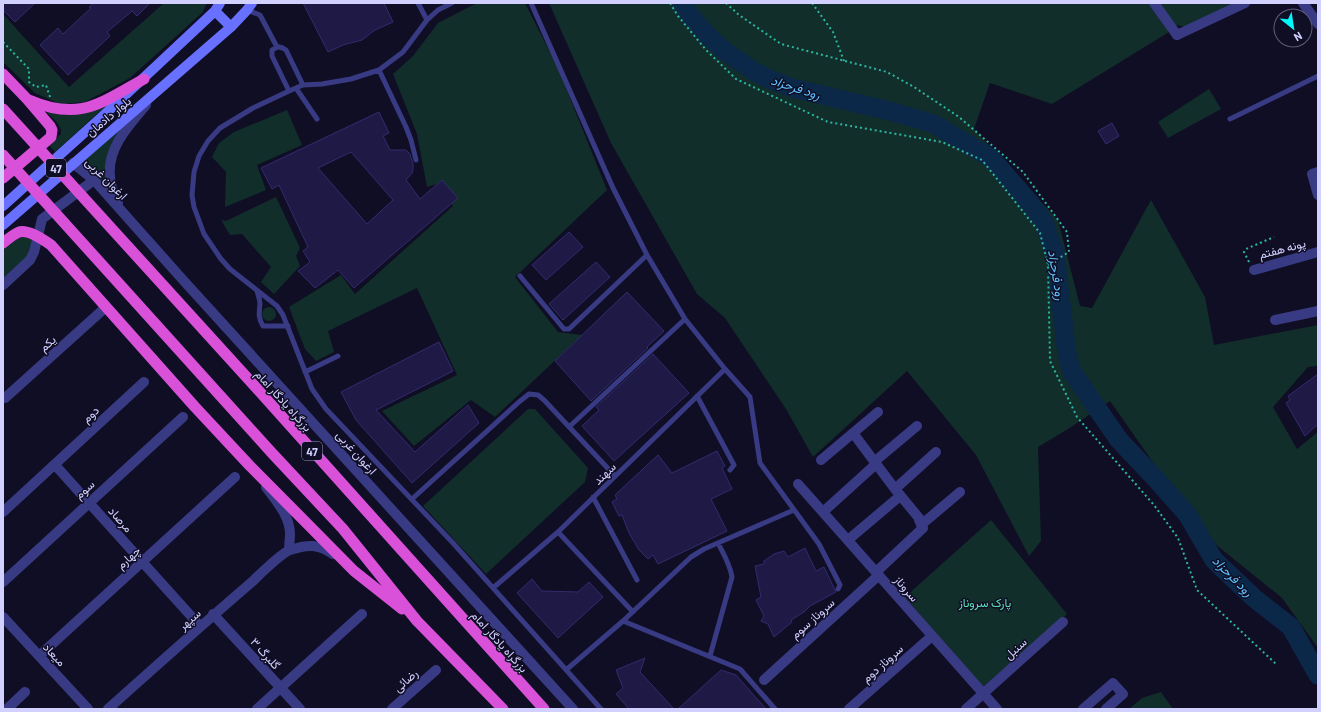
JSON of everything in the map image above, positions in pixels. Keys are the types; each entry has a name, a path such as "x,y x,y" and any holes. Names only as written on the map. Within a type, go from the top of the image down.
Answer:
{"highway":[{"path":"3,74 27,99 52,130 51,136 3,178"},
{"path":"27,99 50,108 67,110 88,108 99,104 144,79"},
{"name":"بزرگراه یادگار امام","path":"3,109 78,194 251,382 544,709"},
{"name":"47","path":"3,155 343,530 417,621 503,709"},
{"path":"3,243 19,232 25,232 37,236 51,245 195,407 250,466 354,572 417,621"}],"main road":[{"name":"بلوار دادمان","path":"3,206 144,79 217,7"},
{"path":"217,7 231,27"},
{"name":"بلوار دادمان","path":"3,225 73,162 231,27 250,7"}],"street":[{"path":"1154,3 1176,35 1245,3"},
{"path":"1303,3 1318,24"},
{"name":"ارغوان غربی","path":"122,212 110,182 109,175 113,152 125,130 155,93"},
{"name":"ارغوان غربی","path":"73,162 94,180 573,709"},
{"path":"1315,173 1318,195"},
{"path":"3,285 30,260 34,252 42,219 94,180"},
{"name":"پونه هفتم","path":"1254,270 1318,252"},
{"name":"یکم","path":"5,398 106,307"},
{"path":"1275,320 1318,311"},
{"name":"دوم","path":"3,512 144,382"},
{"path":"821,460 878,412"},
{"name":"سوم","path":"3,582 183,417"},
{"path":"823,512 917,426"},
{"path":"853,434 919,518 921,525 960,492"},
{"path":"848,540 898,492 936,452"},
{"name":"مرصاد","path":"55,465 200,626"},
{"path":"250,466 278,503 286,518 290,533 289,550"},
{"name":"چهارم","path":"39,656 235,477"},
{"name":"سروناز","path":"798,484 997,709"},
{"name":"سروناز سوم","path":"764,680 923,528 921,525"},
{"name":"سپهر","path":"108,709 200,626 289,550 310,546 324,548 338,557 354,572"},
{"name":"گلبرگ ۳","path":"214,614 300,709"},
{"path":"257,709 362,614"},
{"name":"سنبل","path":"966,709 1064,622"},
{"name":"میعاد","path":"5,624 39,656 88,709"},
{"name":"سروناز دوم","path":"849,709 932,636"},
{"name":"رضائی","path":"392,709 436,670"},
{"path":"1083,709 1113,683 1123,694 1106,709"},
{"path":"7,709 24,692"}],"lane":[{"path":"418,3 427,20"},
{"path":"452,3 438,10 427,20 403,52 379,70 351,79 322,84 303,85 253,108 220,128 208,141 199,156 192,185 194,207 204,234 221,259 230,269 277,306 283,315 312,389 326,409 453,543 601,709"},
{"path":"531,3 613,188 647,255 685,319 725,369 750,397 760,463 819,544 840,585 838,589"},
{"path":"250,7 260,15 277,47"},
{"path":"289,91 272,56 272,50 277,47 281,46 286,50 303,85"},
{"path":"379,70 411,140 416,160"},
{"path":"1230,119 1318,76"},
{"path":"296,88 318,120"},
{"path":"520,276 564,329 569,328 647,255"},
{"path":"258,290 260,302 258,315 263,326 288,326"},
{"path":"569,427 685,319"},
{"path":"305,372 338,356"},
{"name":"سهند","path":"494,588 558,532 725,369"},
{"path":"412,499 529,394 538,395 615,476"},
{"path":"697,396 734,465 730,470"},
{"path":"593,498 638,580"},
{"path":"566,670 633,612 691,557 704,549 794,510"},
{"path":"558,532 633,612"},
{"path":"710,656 732,577 730,566 718,543"},
{"path":"623,621 740,668 775,709"}],"path":[{"path":"670,3 678,16 706,50 736,79 828,122 942,142 982,160 1040,234 1049,265 1050,361 1077,417 1154,506 1178,538 1197,590 1276,664"},
{"path":"726,3 739,15 781,44 887,72 914,87 959,117 1023,172 1067,232 1069,252 1049,265"},
{"path":"812,3 833,32 844,61"},
{"path":"3,42 29,70 29,82 36,87 46,85 50,95 50,108"},
{"path":"1254,270 1244,252 1246,249 1274,237"}],"green space":[{"path":"164,3 207,3 202,13 130,78 85,102 60,104 35,93 3,62 3,14 69,87"},
{"path":"477,3 525,3 557,66 607,190 515,277 558,332 582,335 495,417 471,400 414,446 382,411 457,375 417,288 328,331 334,352 316,361 305,349 289,307 341,275 355,294 453,206 440,183 427,187 417,134 393,74 413,56 438,23"},
{"path":"549,3 1148,3 1169,32 1052,104 990,83 974,129 1058,220 1080,306 1092,308 1151,200 1205,297 1214,345 1318,325 1318,366 1308,367 1273,407 1297,449 1318,432 1318,648 1282,598 1204,535 1110,401 1038,447 1041,541 1029,556 976,455 907,371 813,457 786,409 725,318 697,294 611,143"},
{"path":"1159,3 1236,3 1185,27 1172,24"},
{"path":"1209,89 1221,109 1168,138 1158,122"},
{"path":"109,103 55,152 49,145 61,134 61,130 56,121 44,110"},
{"path":"287,110 302,145 257,165 266,190 225,207 226,172 212,157 219,143 234,132"},
{"path":"127,123 117,137 112,193 82,163"},
{"path":"276,197 300,248 296,256 300,266 274,294 261,282 271,267 242,234 230,235 221,220 226,221"},
{"path":"22,236 30,238 32,241 28,256 3,278 3,249"},
{"path":"266,307 272,307 276,311 276,317 272,321 266,321 262,317 262,311"},
{"path":"528,409 535,409 588,468 585,482 486,574 423,506"},
{"name":"پارک سروناز","path":"991,520 1067,614 983,687 905,597"},
{"path":"1161,692 1173,709 1129,709 1142,698"}],"building":[{"path":"3,3 35,3 15,22 3,10"},
{"path":"94,3 150,3 137,16 132,11 107,32 110,36 68,75 40,45 58,28 63,34 91,8 89,7"},
{"path":"303,3 384,3 393,22 375,30 362,40 343,45 328,52"},
{"path":"379,112 389,133 383,136 390,150 406,150 410,154 413,169 412,173 406,180 420,199 442,180 458,198 354,288 338,270 315,288 298,271 310,262 303,251 308,247 279,185 272,189 261,168","holes":["351,152 393,200 367,224 318,168"]},
{"path":"1112,123 1119,136 1106,144 1098,131"},
{"path":"569,232 583,247 546,280 532,265"},
{"path":"596,262 610,277 563,320 549,304"},
{"path":"627,292 664,331 591,401 555,361"},
{"path":"439,342 453,371 376,410 415,452 468,405 479,423 412,483 356,420 341,392"},
{"path":"653,354 689,393 614,461 582,426 599,410 596,407"},
{"path":"1318,374 1318,424 1305,436 1286,403 1290,400 1288,396"},
{"path":"717,451 725,466 722,468 732,489 711,499 727,531 658,564 653,555 648,559 639,550 629,533 622,515 619,516 612,502 617,499 615,495 658,455 672,473"},
{"path":"805,548 816,571 824,567 836,592 810,606 804,612 791,620 792,622 774,637 768,624 761,621 764,616 756,600 761,597 755,566 764,564 764,561 774,554 784,551 788,557"},
{"path":"532,579 542,591 578,592 589,582 603,597 558,638 517,593"},
{"path":"645,658 640,672 674,709 629,709 616,694 623,688 616,670"},
{"path":"721,670 736,675 766,709 678,709"}],"waterway":[{"name":"رود فرحزاد","path":"682,3 706,34 726,52 755,72 792,88 890,111 934,124 991,158 1030,203 1045,224 1055,252 1067,354 1072,372 1119,440 1187,514 1214,560 1254,598 1291,627 1318,675"}]}
